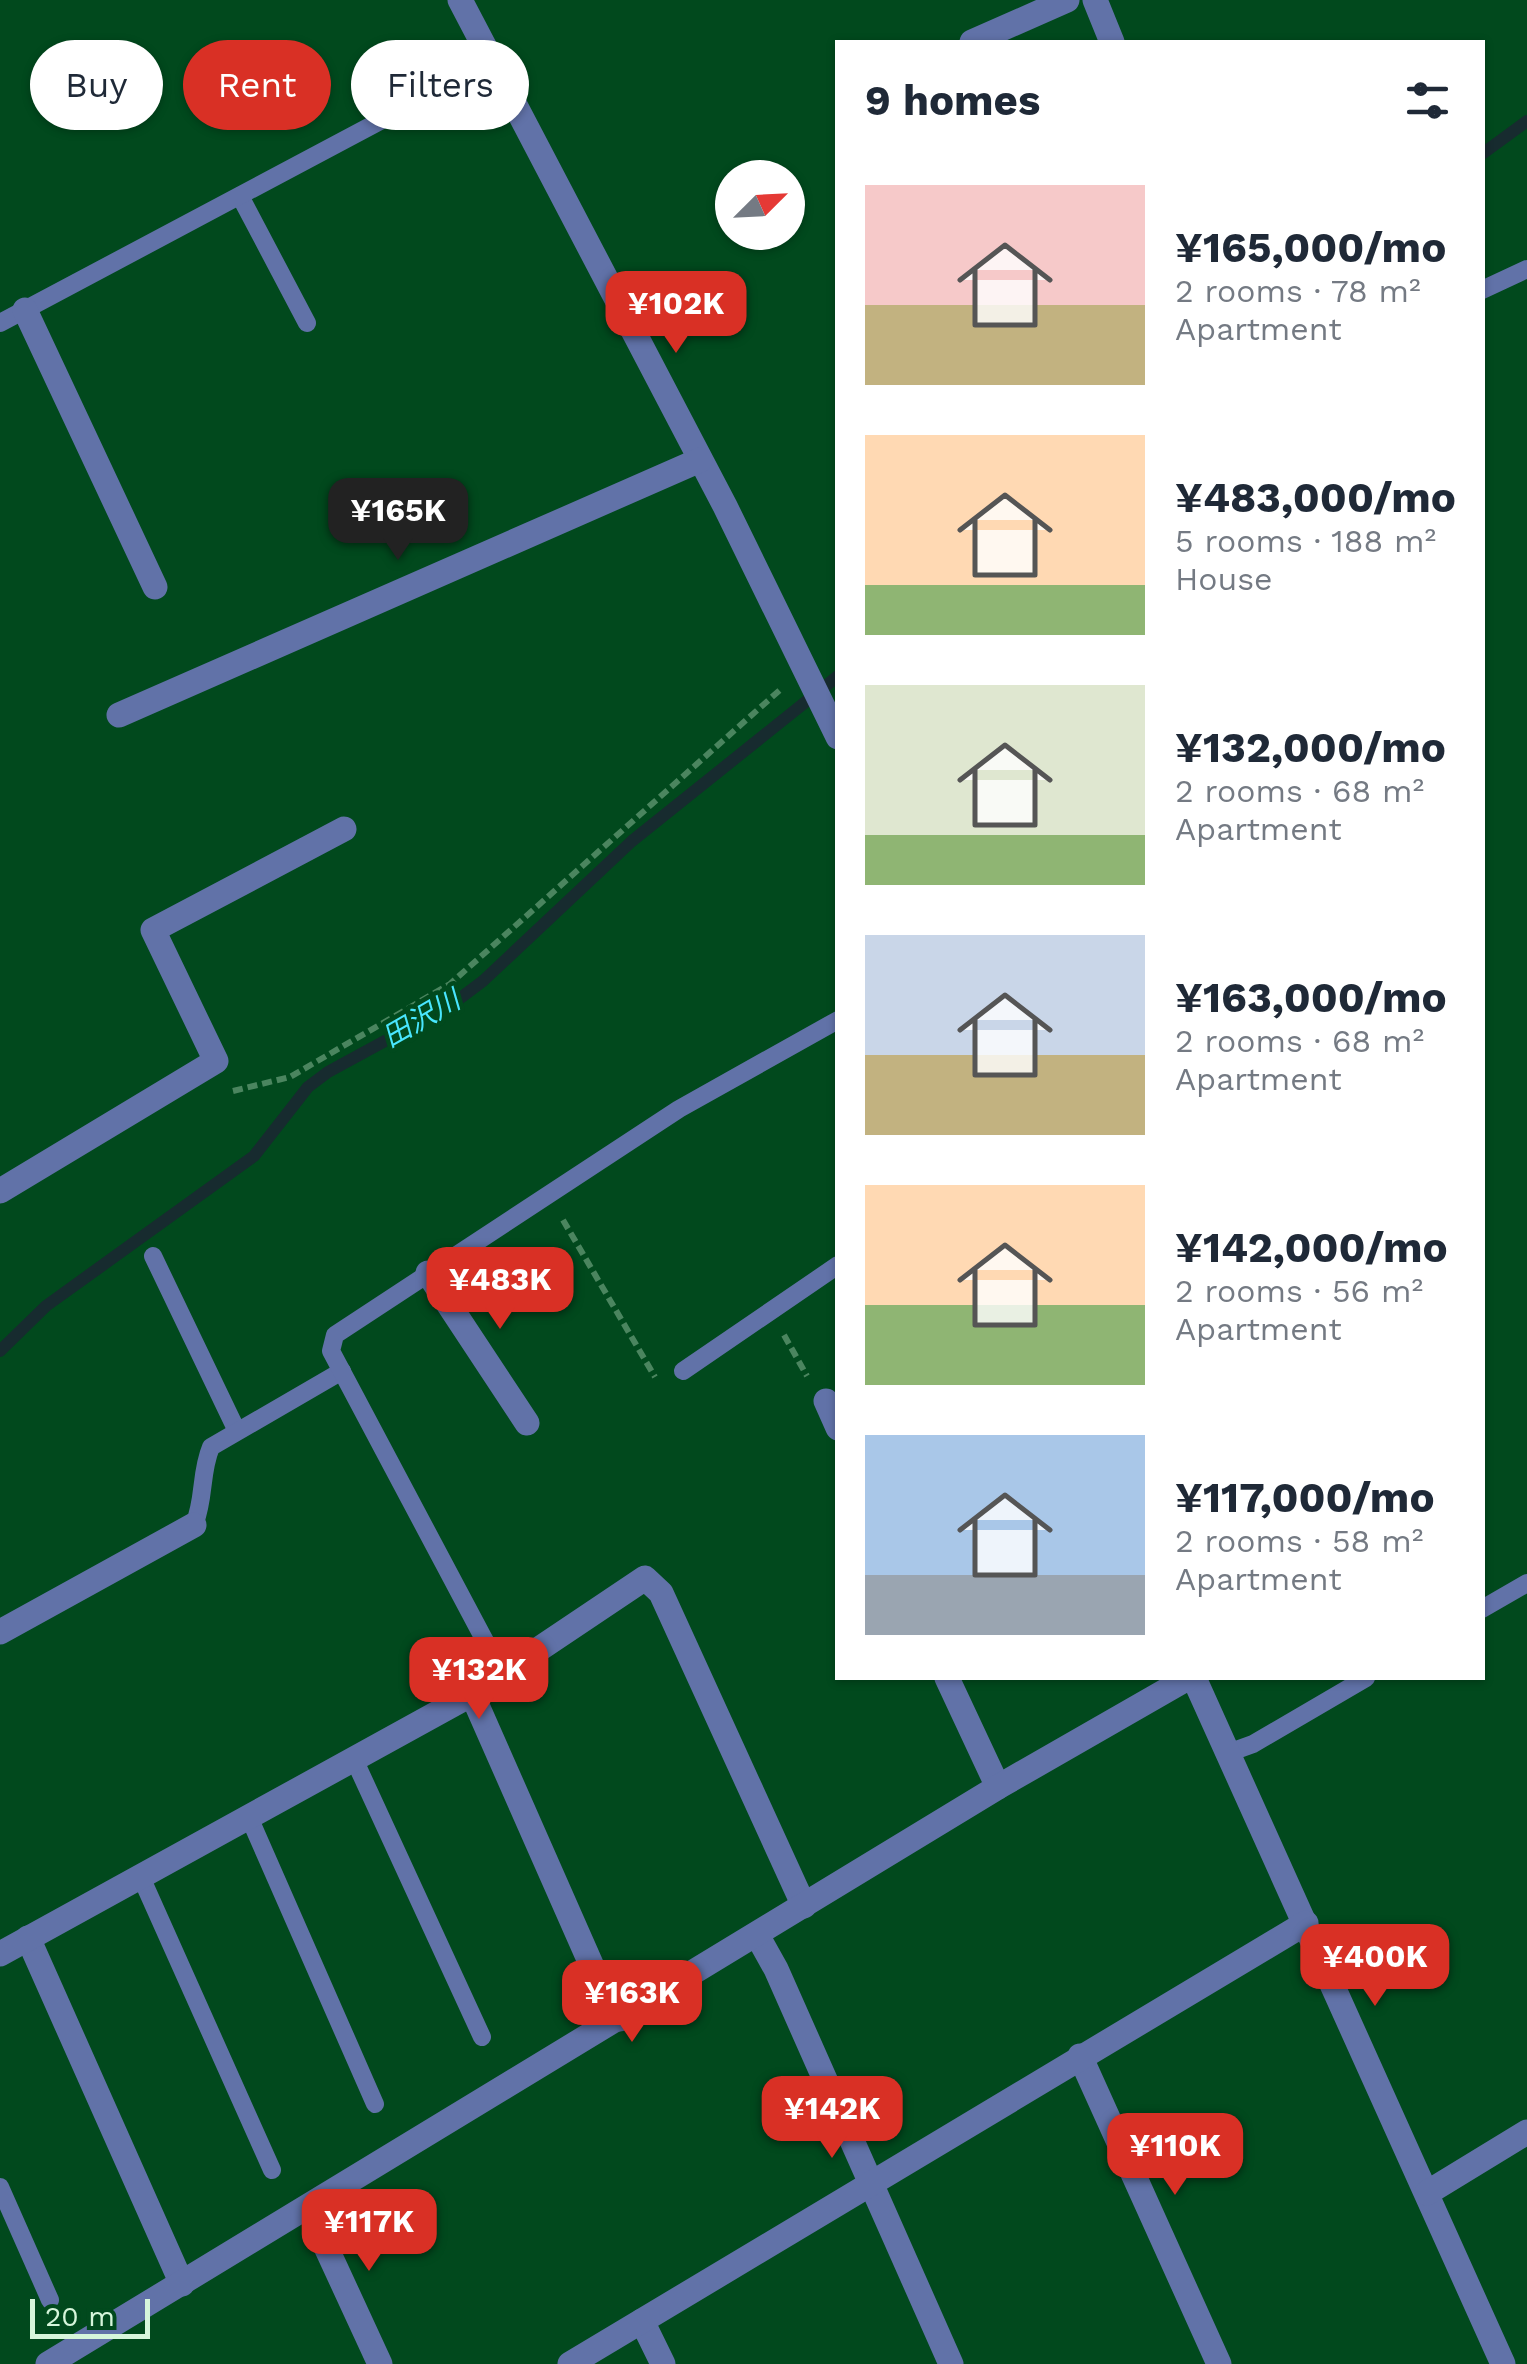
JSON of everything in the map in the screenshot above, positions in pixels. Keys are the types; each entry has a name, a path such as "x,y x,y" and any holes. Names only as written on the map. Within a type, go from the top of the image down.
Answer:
{"street":[{"path":"460,0 480,40"},
{"path":"977,40 1067,0"},
{"path":"1095,0 1111,40"},
{"path":"527,130 700,460 835,731"},
{"path":"25,310 156,587"},
{"path":"119,715 700,460"},
{"path":"0,1191 216,1062 153,930 344,829"},
{"path":"428,1273 527,1422"},
{"path":"826,1402 835,1422"},
{"path":"0,1632 194,1525"},
{"path":"0,1954 472,1694 639,1580 654,1584 804,1906"},
{"path":"948,1680 998,1787"},
{"path":"48,2364 998,1787 1187,1680"},
{"path":"1192,1680 1306,1923 1503,2364"},
{"path":"472,1694 602,1989 620,2019"},
{"path":"570,2364 1306,1923"},
{"path":"757,1935 951,2364"},
{"path":"28,1938 182,2284"},
{"path":"1080,2056 1219,2364"},
{"path":"1428,2193 1527,2132"},
{"path":"308,2208 380,2364"},
{"path":"642,2321 663,2364"}],"lane":[{"path":"0,324 364,130"},
{"path":"240,196 308,322"},
{"path":"1485,289 1527,269"},
{"path":"502,1673 331,1352 335,1335 544,1194 680,1109 835,1022"},
{"path":"153,1256 236,1429"},
{"path":"682,1371 835,1268"},
{"path":"194,1525 202,1501 202,1468 211,1447 236,1429 342,1371"},
{"path":"1485,1607 1527,1583"},
{"path":"1228,1753 1252,1744 1363,1680"},
{"path":"354,1759 482,2037"},
{"path":"249,1816 375,2104"},
{"path":"140,1876 272,2170"},
{"path":"0,2187 50,2300"}],"path":[{"path":"195,1076 207,1091 223,1093 290,1077 450,984 804,667"},
{"path":"544,1194 643,1363 657,1379 682,1371"},
{"path":"776,1307 791,1352 826,1402"}],"waterway":[{"name":"田沢川","path":"1485,152 1527,121"},
{"name":"田沢川","path":"0,1351 46,1306 254,1156 308,1087 328,1072 451,1005 483,981 632,841 835,678"}]}
